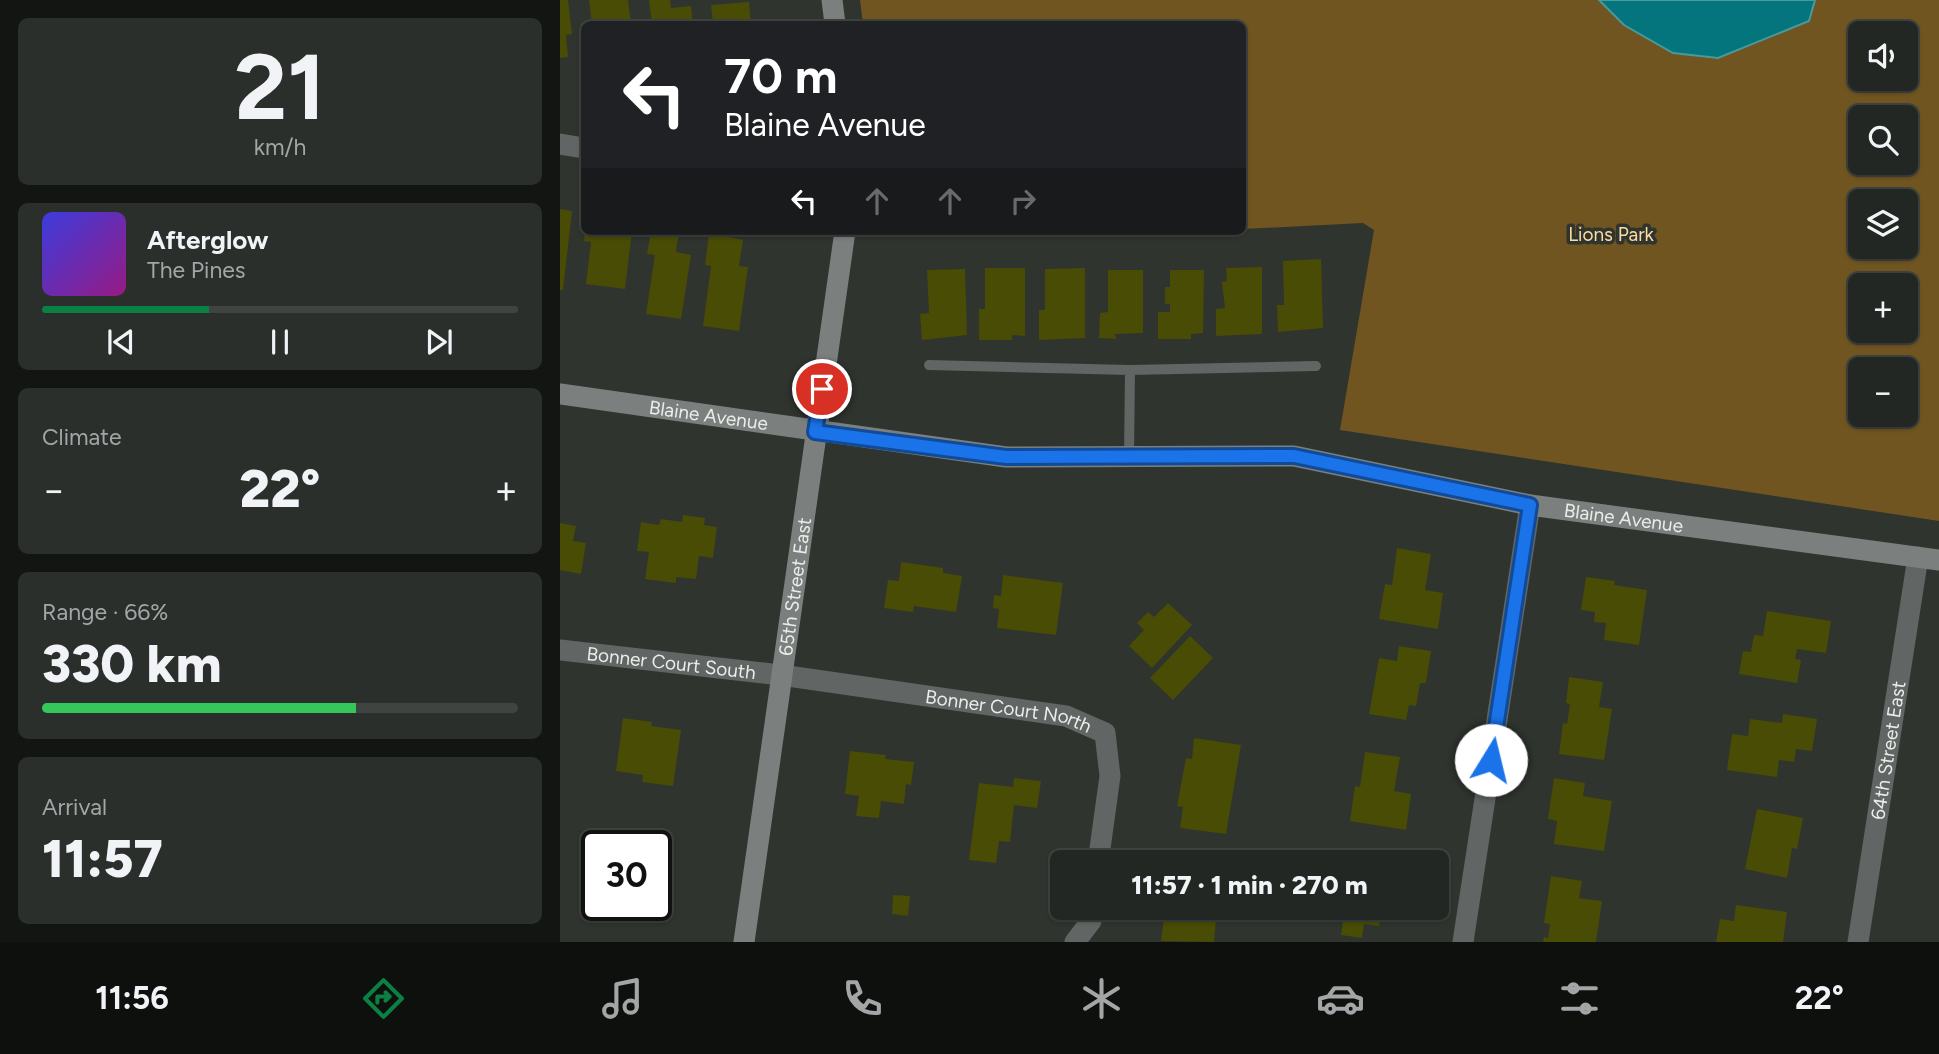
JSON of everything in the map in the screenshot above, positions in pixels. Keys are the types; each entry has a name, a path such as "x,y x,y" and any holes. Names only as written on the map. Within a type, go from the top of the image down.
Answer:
{"street":[{"path":"832,0 835,21"},
{"path":"560,144 581,148"},
{"name":"65th Street East","path":"744,942 844,235"},
{"name":"Blaine Avenue","path":"560,394 1006,457 1294,456 1530,505 1928,558"},
{"path":"1463,942 1530,505"},
{"name":"64th Street East","path":"1858,942 1928,558"},
{"name":"Bonner Court South","path":"560,650 781,675"},
{"name":"Bonner Court North","path":"781,675 1066,716 1105,733 1110,776 1100,850"},
{"path":"1076,942 1091,920"}],"lane":[{"path":"929,365 1130,370 1316,366"},
{"path":"1129,457 1130,370"}],"green space":[{"name":"Lions Park","path":"860,0 1939,0 1939,521 1340,430 1374,230 1363,223 1246,229 1246,21 863,21"},
{"path":"872,235 1136,235 1117,236"}],"water":[{"path":"1599,0 1815,0 1809,21 1718,58 1673,53 1624,25"}],"building":[{"path":"560,0 568,0 572,34 566,35 568,57 560,58"},
{"path":"589,0 628,0 631,21 592,21"},
{"path":"649,0 670,0 671,8 691,6 693,21 652,21"},
{"path":"749,2 751,21 713,21 711,5"},
{"path":"560,209 572,211 563,290 560,290"},
{"path":"585,235 632,235 625,289 586,284 591,242 584,241"},
{"path":"650,235 678,235 676,252 691,255 681,319 646,314 655,255 647,254"},
{"path":"709,235 743,240 739,266 748,267 739,331 703,326 711,266 705,265"},
{"path":"1321,259 1323,328 1278,332 1277,305 1284,305 1283,261"},
{"path":"1262,267 1262,334 1216,336 1216,309 1225,308 1222,282 1227,281 1226,268"},
{"path":"985,268 1025,268 1025,336 1012,335 1012,340 979,340 979,309 985,309"},
{"path":"1085,268 1085,338 1039,340 1039,310 1045,310 1045,269"},
{"path":"965,269 967,335 922,340 920,314 929,313 927,270"},
{"path":"1108,270 1143,270 1143,333 1115,334 1116,339 1099,338 1100,313 1108,312"},
{"path":"1170,270 1204,270 1203,333 1191,334 1191,339 1158,339 1158,312 1170,312 1170,304 1165,304 1165,287 1170,287"},
{"path":"683,515 705,518 704,525 717,527 713,558 699,556 696,579 676,577 676,583 645,579 649,552 637,551 641,522 659,525 661,519 682,522"},
{"path":"560,523 576,526 573,541 586,543 581,574 560,570"},
{"path":"1397,548 1431,554 1425,590 1443,593 1438,629 1379,619 1385,584 1392,585"},
{"path":"901,562 943,568 943,573 962,576 956,612 914,606 913,612 884,608 888,580 899,581"},
{"path":"1003,575 1063,583 1056,635 997,628 999,609 993,608 994,595 1001,596"},
{"path":"1586,577 1615,581 1614,585 1647,590 1639,645 1604,640 1606,623 1594,622 1595,612 1581,610"},
{"path":"1168,603 1192,625 1152,668 1129,646 1144,630 1137,623 1148,612 1154,617"},
{"path":"1767,611 1831,621 1826,653 1797,649 1795,659 1801,660 1797,683 1739,674 1743,651 1751,652 1754,635 1763,636"},
{"path":"1190,636 1213,658 1173,700 1150,678"},
{"path":"1399,646 1431,651 1426,683 1420,683 1416,706 1409,705 1406,720 1369,714 1379,658 1397,661"},
{"path":"1569,677 1603,682 1599,707 1612,709 1604,760 1559,754 1563,723 1567,724 1570,704 1566,703"},
{"path":"1783,714 1817,719 1812,751 1796,749 1794,762 1779,760 1777,777 1727,770 1732,734 1748,736 1750,719 1782,723"},
{"path":"623,718 652,722 651,726 681,730 673,786 642,782 643,775 616,771"},
{"path":"1194,738 1241,745 1226,834 1180,828 1183,807 1177,806 1186,758 1192,759"},
{"path":"850,751 886,755 885,759 914,762 911,785 906,784 904,804 881,801 879,818 856,816 859,796 845,794"},
{"path":"1365,752 1400,757 1394,791 1411,794 1406,830 1350,821 1355,786 1360,787"},
{"path":"1014,778 1041,781 1037,808 1014,805 1010,842 999,841 996,863 969,860 979,783 1013,787"},
{"path":"1554,778 1585,783 1583,796 1612,801 1604,851 1554,844 1557,821 1548,819"},
{"path":"1757,809 1803,818 1797,849 1792,848 1787,878 1745,869"},
{"path":"1551,876 1582,881 1579,898 1602,901 1596,942 1543,942 1544,937 1548,938 1550,924 1544,923"},
{"path":"893,895 910,896 908,916 892,914"},
{"path":"1736,905 1787,912 1783,942 1716,942 1720,919 1734,921"},
{"path":"1164,920 1216,920 1214,942 1161,941"},
{"path":"1338,920 1380,920 1379,926 1364,924 1362,938 1341,935 1343,921"}],"route":[{"path":"822,389 815,432 1006,457 1294,456 1530,505 1491,760"}]}
